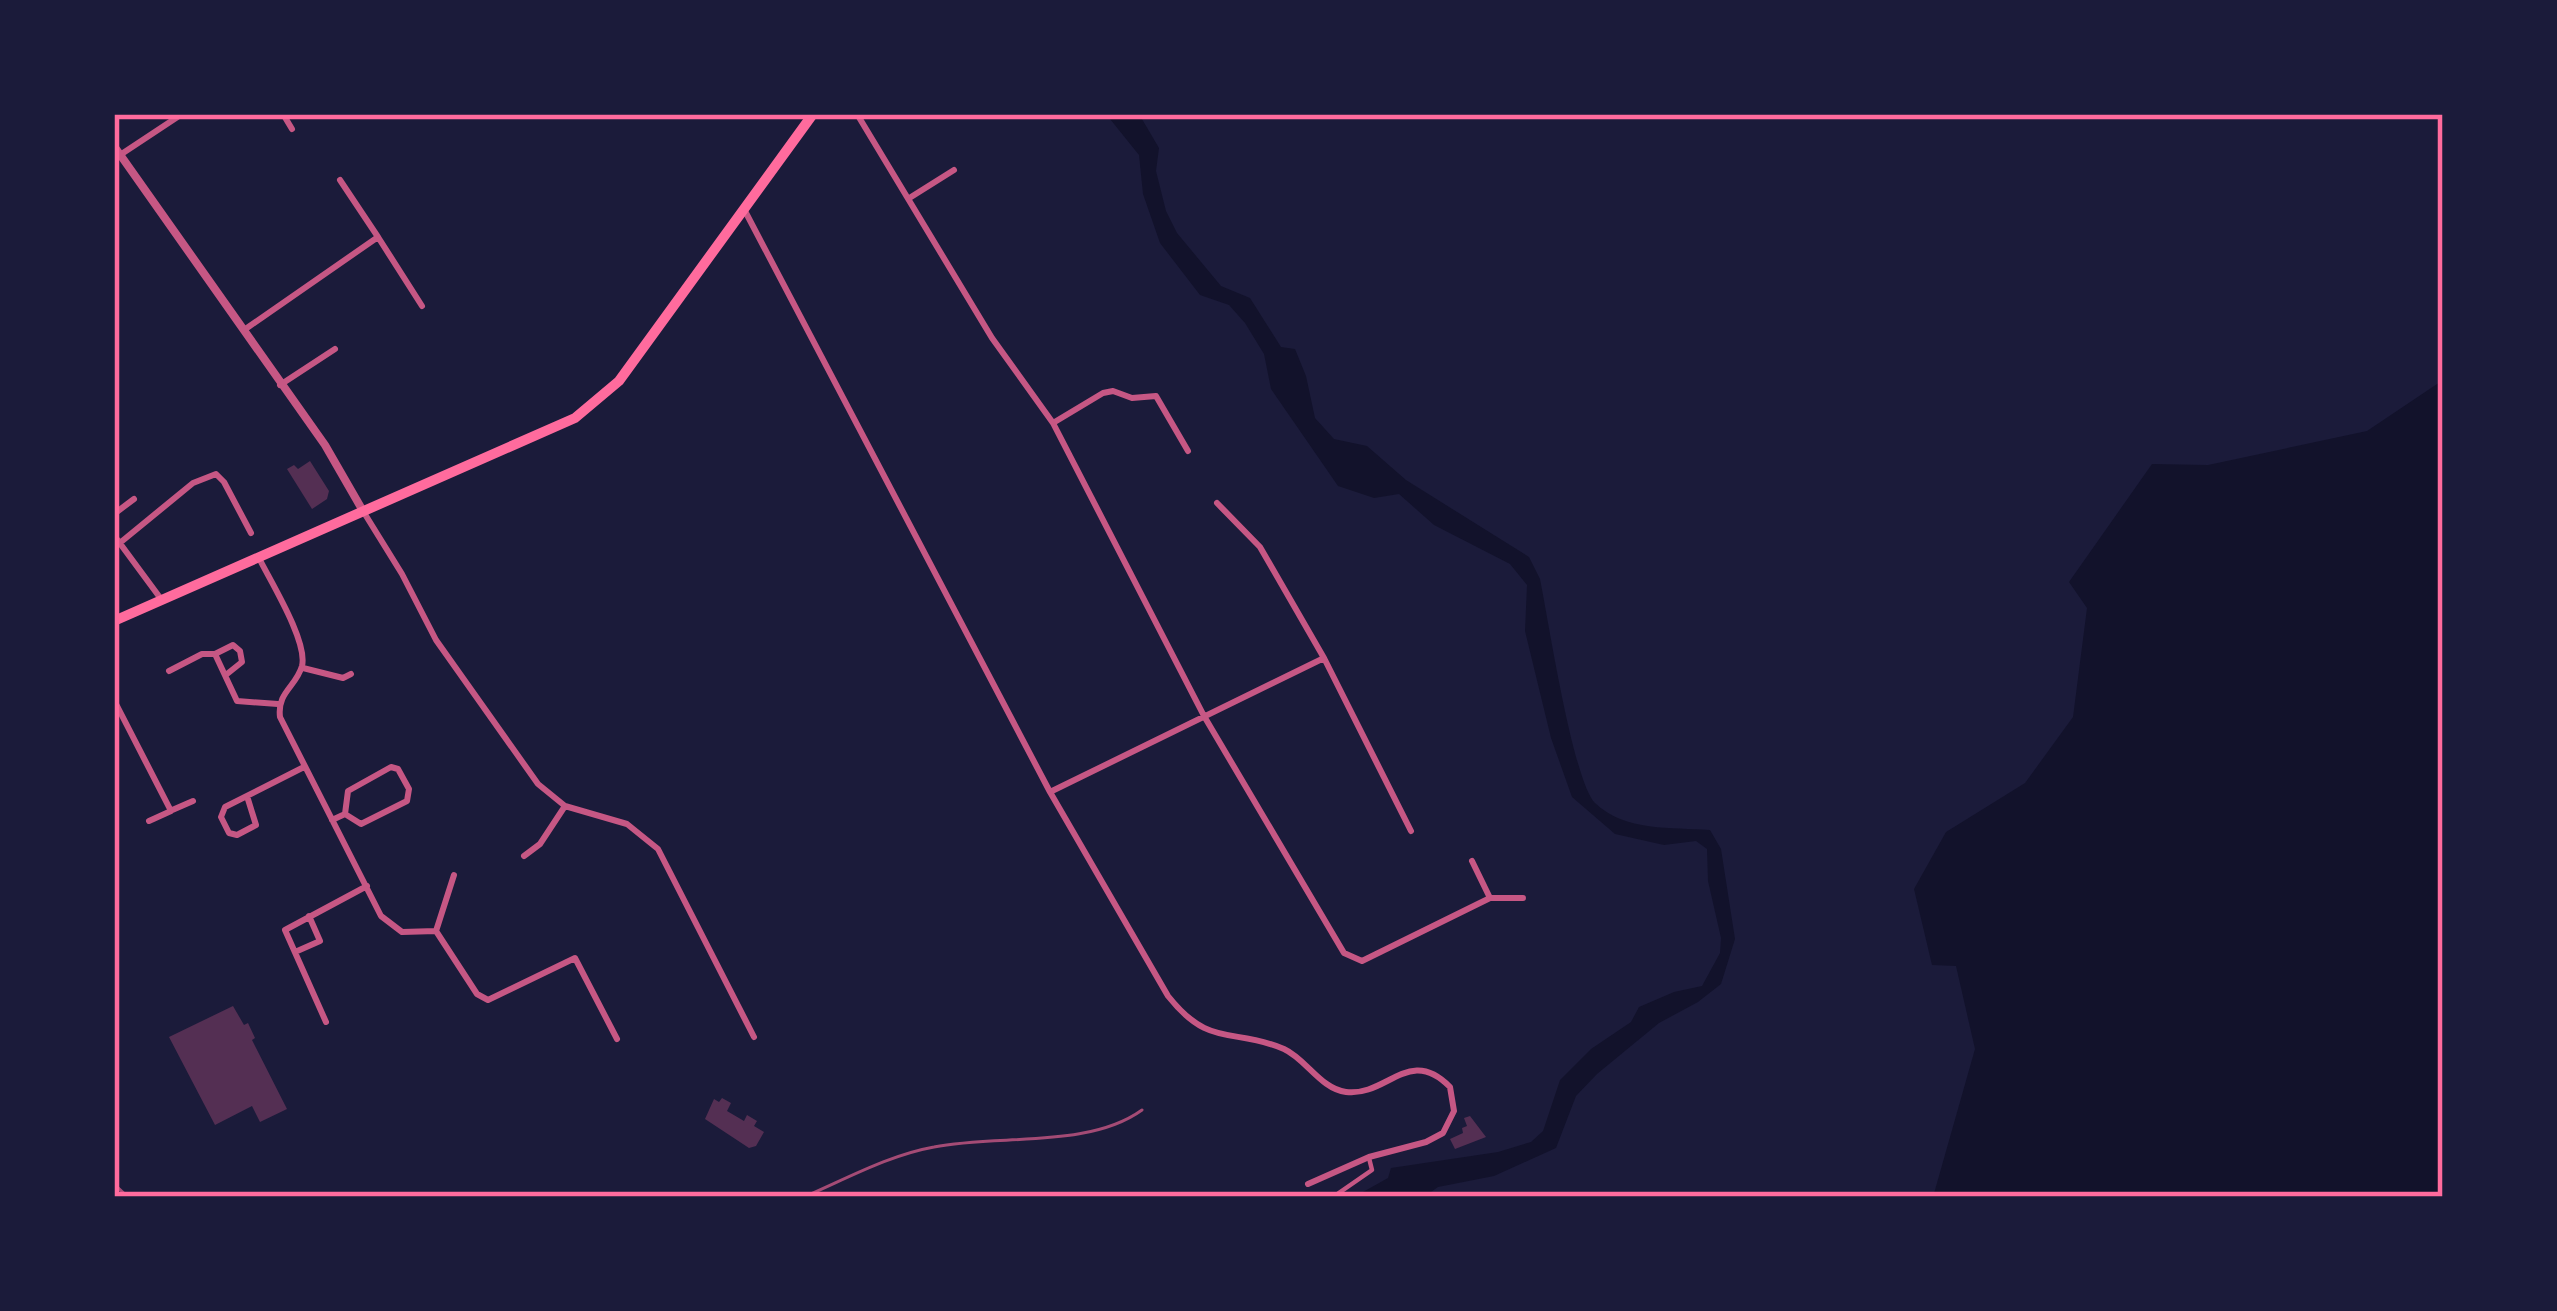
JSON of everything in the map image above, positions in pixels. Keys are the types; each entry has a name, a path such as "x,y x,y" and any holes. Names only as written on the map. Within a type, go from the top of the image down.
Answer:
{"main road":[{"path":"114,621 575,418 619,381 813,114"}],"street":[{"path":"182,114 117,151 349,481 436,640 538,784 566,806 627,824 658,849 754,1036"},
{"path":"283,114 292,129"},
{"path":"857,114 992,338 1053,423 1204,716 1344,953 1362,961 1490,898 1523,898"},
{"path":"910,198 954,170"},
{"path":"340,180 422,306"},
{"path":"745,211 1051,792 1168,996 1187,1020 1202,1030 1283,1048 1336,1090 1347,1093 1373,1088 1412,1070 1431,1073 1450,1087 1454,1112 1443,1132 1308,1184"},
{"path":"243,331 378,237"},
{"path":"280,385 335,349"},
{"path":"1053,423 1102,393 1156,396 1187,451"},
{"path":"121,542 194,483 216,473 250,533"},
{"path":"114,514 134,499"},
{"path":"1217,503 1260,547 1324,658 1412,831"},
{"path":"114,528 161,599"},
{"path":"258,556 302,650 302,668 278,704 280,717 381,916 402,932 436,932"},
{"path":"169,671 202,654 215,654 227,644 240,651 239,667 226,674"},
{"path":"215,654 237,701 278,704"},
{"path":"1051,792 1324,658"},
{"path":"302,668 344,678 352,674"},
{"path":"114,700 170,811"},
{"path":"114,720 124,715"},
{"path":"248,796 256,826 237,836 229,833 221,818 225,807 304,767"},
{"path":"391,767 398,769 409,789 407,801 361,824 345,814 348,791 391,767"},
{"path":"149,821 193,802"},
{"path":"524,856 540,844 566,806"},
{"path":"332,820 345,814"},
{"path":"1472,861 1490,898"},
{"path":"436,932 454,875"},
{"path":"326,1022 285,930 367,886"},
{"path":"296,952 320,941 308,916"},
{"path":"436,932 477,994 488,1000 575,958 617,1039"},
{"path":"1333,1197 1372,1169 1369,1157"}],"shaded area":[{"path":"1106,114 1139,114 1159,148 1156,171 1177,233 1221,286 1250,298 1281,347 1295,349 1315,418 1334,439 1367,446 1406,480 1529,557 1540,579 1578,764 1595,803 1635,823 1710,830 1721,849 1735,939 1721,984 1659,1023 1597,1074 1576,1096 1556,1148 1494,1176 1438,1187 1424,1197 1354,1197 1388,1178 1391,1168 1498,1152 1531,1142 1543,1131 1560,1080 1591,1049 1631,1022 1639,1007 1702,986 1720,953 1721,938 1708,881 1707,849 1696,841 1664,845 1615,834 1572,797 1551,738 1525,631 1527,585 1510,564 1434,525 1399,494 1374,498 1338,486 1271,389 1264,354 1245,323 1229,305 1200,295 1160,243 1143,194 1139,155"},
{"path":"2443,380 2443,1197 1933,1197 1975,1049 1956,966 1932,965 1914,889 1946,832 2025,783 2073,717 2087,608 2069,582 2152,464 2208,465 2367,431"}],"building":[{"path":"310,461 329,491 327,499 312,509 287,469 294,465 298,469"},
{"path":"233,1006 244,1025 248,1023 287,1109 260,1122 252,1106 215,1125 169,1037"},
{"path":"714,1099 731,1103 727,1111 744,1121 747,1115 757,1121 754,1126 764,1132 756,1146 749,1148 705,1119"},
{"path":"1470,1116 1486,1137 1455,1149 1450,1139 1463,1133 1464,1118"}],"railway":[{"path":"804,1197 917,1151 1069,1135 1120,1122 1142,1110"},
{"path":"114,1184 128,1197"}]}
